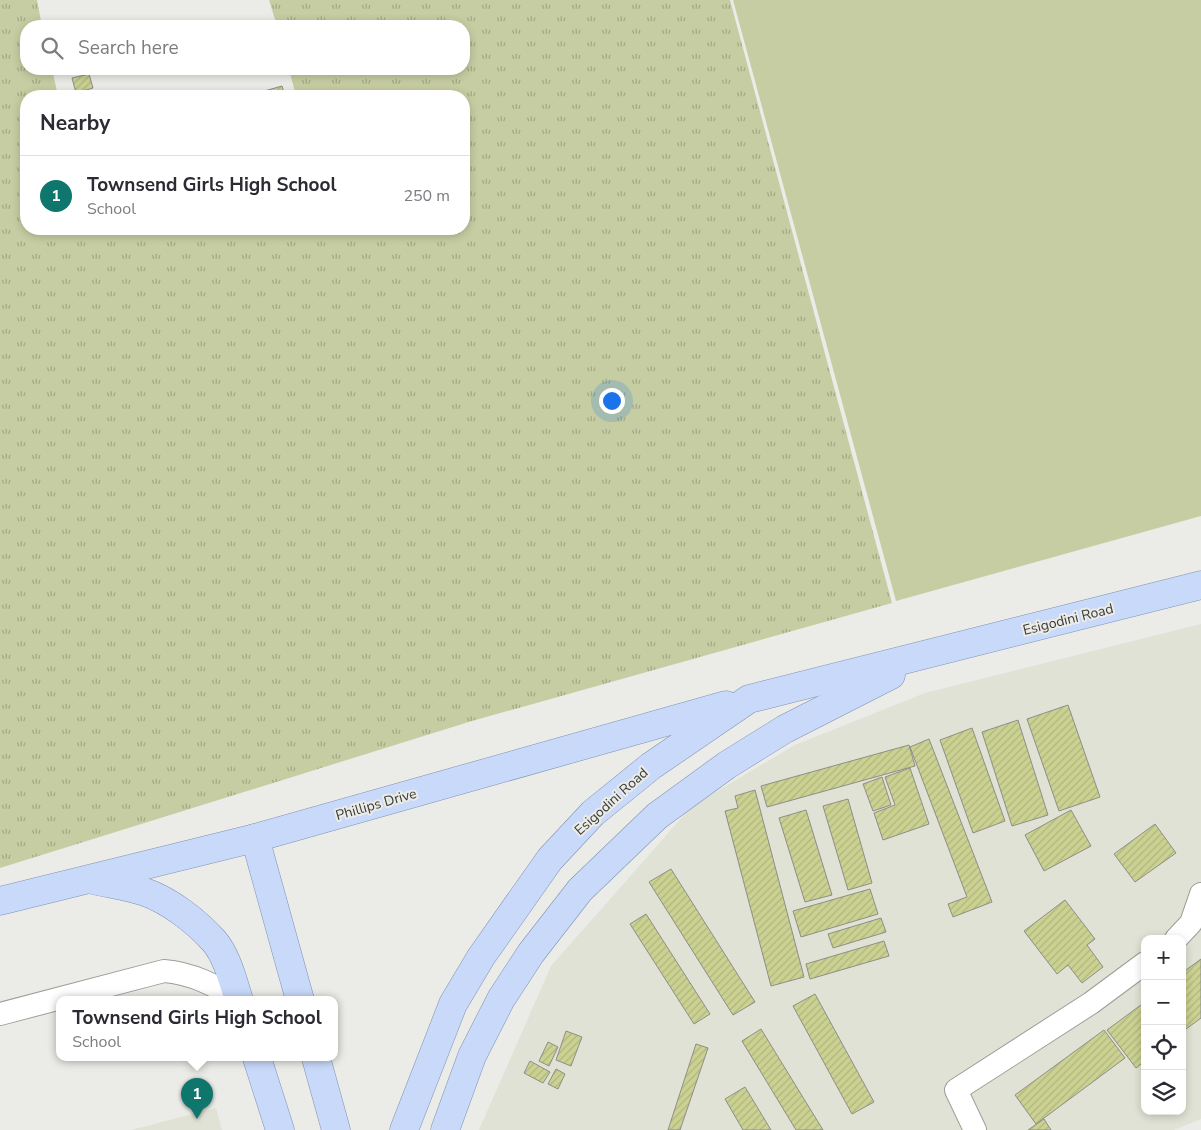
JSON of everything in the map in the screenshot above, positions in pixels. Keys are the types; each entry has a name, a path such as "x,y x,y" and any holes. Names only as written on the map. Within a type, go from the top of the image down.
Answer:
{"main road":[{"name":"Esigodini Road","path":"404,1130 453,1004 481,957 550,860 593,813 651,766 749,699 1201,585"},
{"name":"Esigodini Road","path":"445,1130 472,1056 501,1000 531,954 580,890 657,816 727,765 785,729 935,653"},
{"name":"Phillips Drive","path":"4,897 89,879 256,838 749,699"},
{"path":"256,838 299,996"},
{"path":"89,879 145,892 171,905 192,920 215,941 229,968 238,996"},
{"path":"259,1061 280,1130"},
{"path":"317,1061 336,1130"}],"lane":[{"path":"1180,935 1191,923 1201,894"},
{"path":"975,1130 956,1090 1091,1003 1141,966"},
{"path":"69,996 164,971 181,972 231,996"},
{"path":"0,1014 56,999"}],"shaded area":[{"path":"1201,624 1201,1119 1174,1130 479,1130 551,966 692,806 795,745 925,693"},
{"path":"216,1108 222,1130 131,1130"}],"green space":[{"path":"0,0 37,0 41,20 20,20 20,75 53,75 57,90 20,90 20,235 470,235 470,90 294,90 291,75 470,75 470,20 275,20 269,0 730,0 892,603 472,721 0,868"},
{"path":"733,0 1201,0 1201,516 896,601"}],"building":[{"path":"89,75 93,88 75,90 72,78"},
{"path":"282,86 283,90 268,90"},
{"path":"1068,705 1100,797 1059,811 1027,719"},
{"path":"1018,720 1048,815 1012,826 982,732"},
{"path":"972,728 1005,821 973,833 940,740"},
{"path":"929,739 992,902 953,917 948,904 967,897 910,747"},
{"path":"909,745 915,766 767,807 761,786"},
{"path":"910,768 929,824 883,840 874,813 895,805 885,777"},
{"path":"882,777 891,805 873,811 863,784"},
{"path":"755,790 804,977 771,986 725,811 738,808 735,796"},
{"path":"848,799 872,883 848,890 823,806"},
{"path":"806,810 832,895 805,902 779,818"},
{"path":"1071,810 1091,846 1044,871 1025,835"},
{"path":"1155,824 1176,853 1135,882 1114,854"},
{"path":"671,869 755,1002 733,1015 649,882"},
{"path":"870,889 878,914 801,937 793,911"},
{"path":"1065,900 1095,939 1087,945 1103,967 1082,983 1068,965 1057,974 1024,931"},
{"path":"646,914 710,1014 694,1024 630,924"},
{"path":"881,918 886,932 833,948 828,934"},
{"path":"884,941 889,956 810,979 806,964"},
{"path":"1201,959 1201,1018 1186,1029 1186,980 1186,970"},
{"path":"815,994 874,1102 852,1114 793,1006"},
{"path":"1141,1005 1141,1064 1136,1068 1107,1030"},
{"path":"761,1029 823,1130 796,1130 742,1041"},
{"path":"1104,1030 1125,1058 1036,1124 1015,1095"},
{"path":"566,1031 582,1037 571,1066 556,1060"},
{"path":"548,1042 558,1047 549,1066 539,1061"},
{"path":"696,1044 708,1048 680,1130 668,1130"},
{"path":"530,1061 550,1072 543,1083 524,1073"},
{"path":"556,1069 565,1074 558,1089 548,1084"},
{"path":"745,1087 771,1130 743,1130 725,1099"},
{"path":"1044,1119 1051,1130 1028,1130"}],"place":[{"name":"Townsend Girls High School","path":"197,1119"}]}
